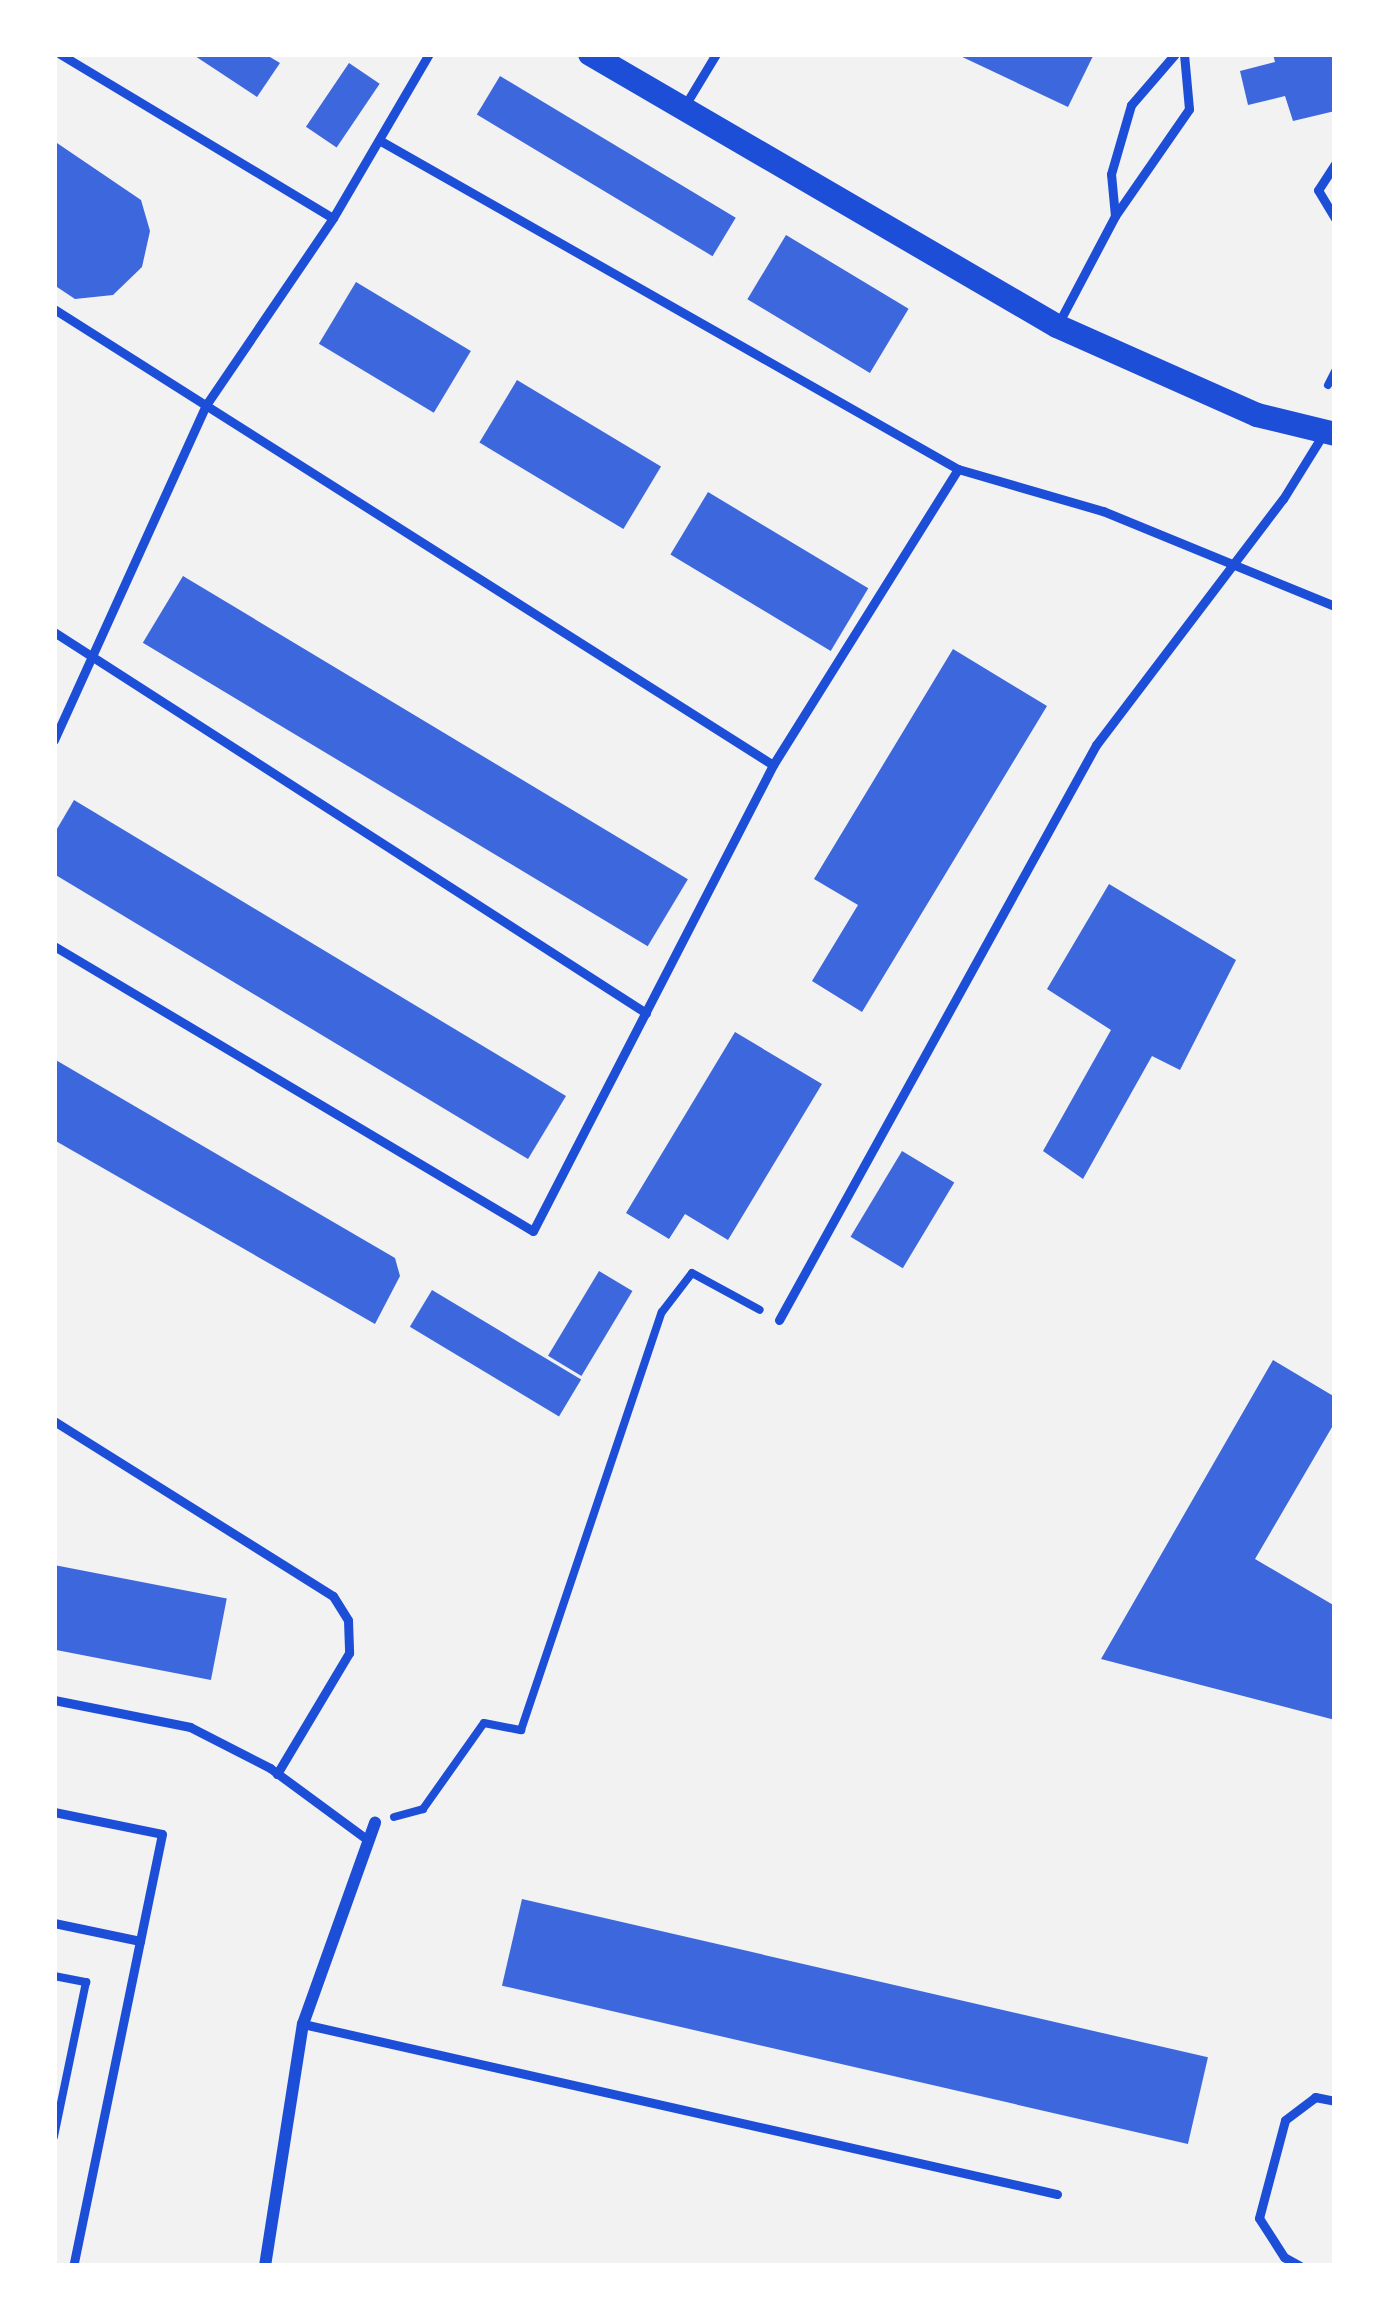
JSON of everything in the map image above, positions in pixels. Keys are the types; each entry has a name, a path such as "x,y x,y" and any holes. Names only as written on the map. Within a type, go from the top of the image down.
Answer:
{"main road":[{"path":"590,54 681,112 1057,326 1195,390 1331,431"}],"street":[{"path":"265,2266 303,2024 375,1823"}],"lane":[{"path":"60,54 333,218"},
{"path":"54,740 206,405 333,218 429,54"},
{"path":"681,112 716,54"},
{"path":"1115,216 1111,174 1131,105 1174,54"},
{"path":"1057,326 1115,216 1189,109 1184,54"},
{"path":"379,140 958,469 1103,511 1335,605"},
{"path":"1335,164 1318,190 1335,218"},
{"path":"54,309 773,765"},
{"path":"779,1320 1096,745 1331,431"},
{"path":"54,946 533,1231 773,765 958,469"},
{"path":"54,632 646,1012"},
{"path":"54,1421 333,1596 348,1620 349,1653 277,1774"},
{"path":"54,1700 190,1727 277,1774 369,1841"},
{"path":"54,1811 162,1834 73,2266"},
{"path":"54,1923 140,1941"},
{"path":"303,2024 1057,2194"},
{"path":"1300,2266 1284,2257 1259,2218 1285,2120 1315,2097 1335,2101"}],"path":[{"path":"1328,386 1335,371"},
{"path":"375,1823 424,1809 484,1723 520,1730 662,1312 692,1273 779,1320"},
{"path":"54,1976 86,1982 54,2137"}],"building":[{"path":"192,54 265,54 280,63 257,97"},
{"path":"956,54 1094,54 1068,107"},
{"path":"1273,54 1335,54 1335,111 1293,121 1285,96 1248,105 1240,71 1275,62"},
{"path":"349,63 380,84 337,148 306,127"},
{"path":"500,76 736,218 713,256 477,115"},
{"path":"54,141 141,200 150,231 142,267 113,295 75,299 54,285"},
{"path":"786,235 909,309 870,373 747,299"},
{"path":"356,282 471,351 434,413 319,344"},
{"path":"517,380 661,467 623,529 479,443"},
{"path":"708,492 868,588 831,651 670,555"},
{"path":"183,576 688,879 648,946 143,643"},
{"path":"953,649 1047,706 862,1012 812,981 858,905 814,879"},
{"path":"74,800 566,1096 528,1159 54,874 54,834"},
{"path":"1109,884 1236,960 1180,1070 1152,1056 1083,1179 1043,1151 1111,1030 1047,989"},
{"path":"735,1032 822,1084 728,1240 685,1214 669,1239 626,1213"},
{"path":"54,1059 395,1258 400,1276 375,1324 54,1140"},
{"path":"902,1151 954,1182 903,1268 850,1237"},
{"path":"599,1271 632,1291 581,1376 548,1356"},
{"path":"432,1290 581,1380 559,1416 410,1327"},
{"path":"1273,1360 1335,1397 1335,1422 1255,1559 1335,1606 1335,1720 1101,1659"},
{"path":"54,1565 227,1599 211,1680 54,1650"},
{"path":"522,1899 1208,2057 1188,2144 502,1986"}]}
